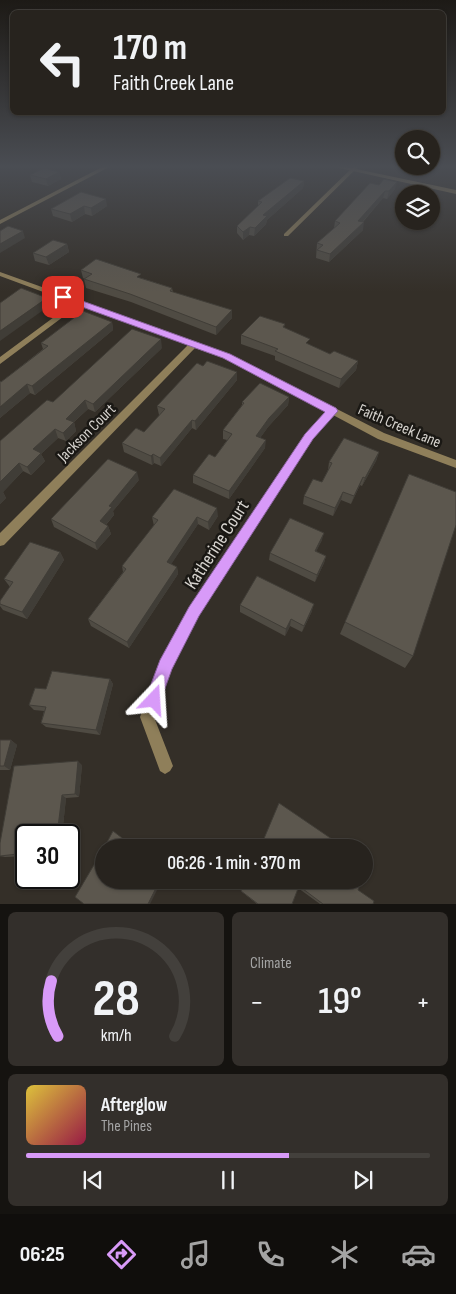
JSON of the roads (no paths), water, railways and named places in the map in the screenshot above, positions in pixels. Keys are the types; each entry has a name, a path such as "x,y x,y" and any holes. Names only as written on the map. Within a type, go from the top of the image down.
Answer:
{"street":[{"path":"0,222 29,207"},
{"path":"286,235 315,207"},
{"name":"Faith Creek Lane","path":"0,274 226,356 381,436 456,464"},
{"path":"0,361 79,302"},
{"name":"Jackson Court","path":"0,541 194,344"},
{"name":"Katherine Court","path":"165,766 147,717 166,666 194,611 309,436 332,411"}]}
